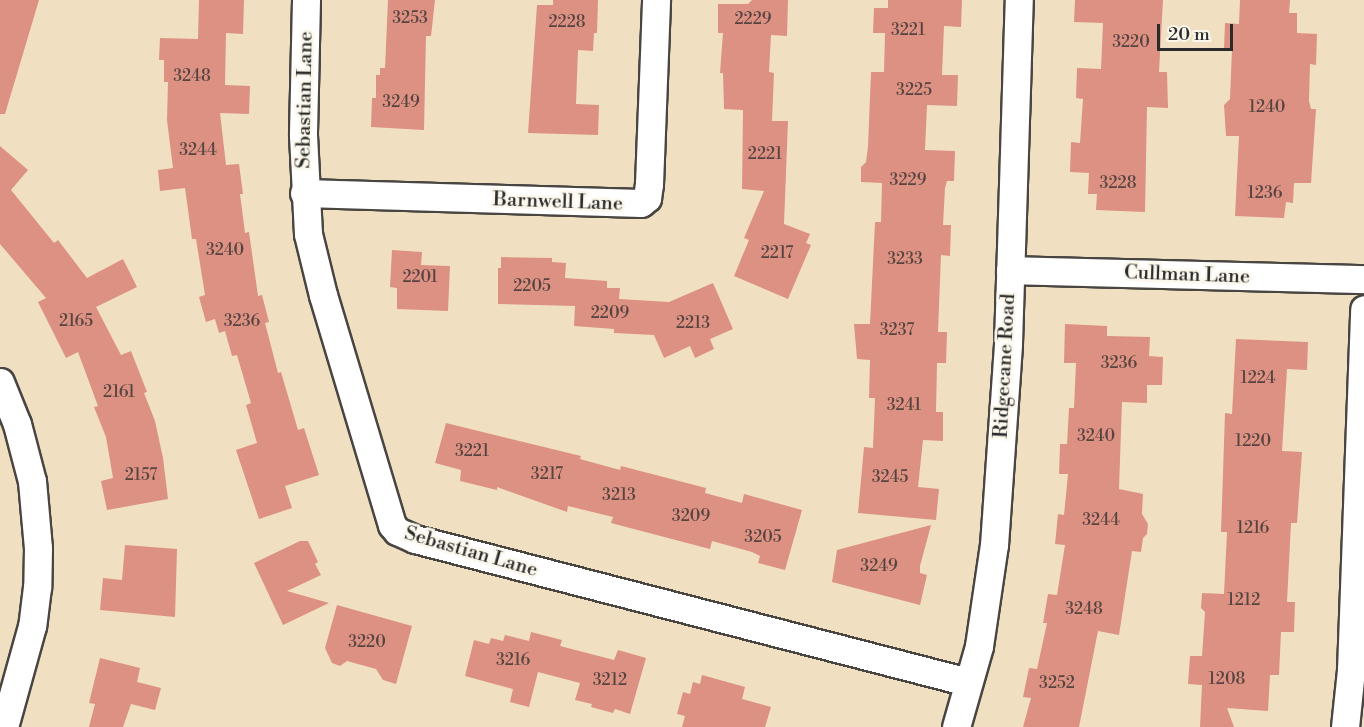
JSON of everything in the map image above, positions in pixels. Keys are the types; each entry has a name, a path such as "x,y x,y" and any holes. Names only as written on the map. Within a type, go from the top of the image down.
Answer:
{"street":[{"name":"Sebastian Lane","path":"306,0 304,194 308,234 323,295 392,525 397,531 415,539 968,682"},
{"name":"Barnwell Lane","path":"304,194 641,203 647,198 649,184 656,0"},
{"name":"Ridgecane Road","path":"956,727 979,646 994,545 1008,343 1019,0"},
{"name":"Cullman Lane","path":"1010,270 1364,279"},
{"path":"1346,727 1351,670 1364,309"},
{"path":"0,382 17,424 32,481 38,548 37,587 32,626 4,727"}],"building":[{"path":"0,0 39,0 5,114 0,114"},
{"path":"199,0 244,0 243,34 226,33 225,85 250,86 249,114 220,113 226,165 239,164 245,233 249,232 258,296 262,295 269,322 265,323 278,373 281,372 298,430 304,428 319,475 285,486 292,508 259,519 236,450 257,443 246,405 251,403 237,355 232,356 225,331 219,333 215,319 206,322 199,297 205,295 196,239 192,239 185,188 160,191 158,170 173,168 167,120 168,82 164,82 164,60 159,60 160,38 198,39"},
{"path":"388,0 435,0 431,36 426,36 424,130 371,127 372,98 376,98 376,75 380,75 380,68 385,68"},
{"path":"553,0 598,0 597,33 594,33 593,51 578,50 576,104 599,105 598,135 528,133 537,5 553,5"},
{"path":"752,0 788,0 787,36 771,35 769,72 774,73 772,121 788,121 784,224 810,234 806,243 811,245 788,299 734,276 749,240 744,238 764,191 742,189 743,110 724,109 723,73 720,73 723,33 718,33 718,4 748,4"},
{"path":"888,0 962,0 961,27 944,26 942,75 958,75 957,106 927,105 925,150 955,151 954,181 947,181 945,188 943,225 951,225 950,256 941,255 938,332 947,332 946,363 937,363 936,412 943,412 943,441 923,440 918,487 939,489 936,520 858,513 864,447 873,448 875,398 869,398 870,360 857,359 854,324 870,324 875,222 881,222 882,183 861,182 861,167 866,162 868,147 871,72 884,72 885,33 873,33 874,8 888,8"},
{"path":"1075,0 1163,0 1159,72 1167,72 1168,108 1147,107 1145,212 1096,210 1097,194 1088,194 1089,173 1070,172 1071,142 1080,143 1083,99 1076,98 1077,68 1101,69 1103,23 1074,22"},
{"path":"1240,0 1290,0 1289,13 1297,13 1297,33 1317,34 1316,65 1310,64 1309,101 1311,109 1316,109 1311,183 1294,183 1293,203 1286,202 1284,218 1235,216 1239,136 1226,136 1224,105 1230,99 1232,49 1224,49 1225,23 1239,24"},
{"path":"0,146 28,170 11,190 54,243 58,240 87,278 123,259 137,287 96,307 121,355 131,351 147,392 144,393 155,421 163,458 168,499 107,510 101,481 113,478 106,437 94,407 98,406 78,352 66,358 38,302 46,298 0,244"},
{"path":"392,250 422,252 421,265 450,266 448,311 397,309 397,288 390,287"},
{"path":"501,257 552,258 552,262 566,263 565,278 607,281 607,288 620,288 619,299 669,302 713,283 733,329 710,339 714,349 695,358 690,346 664,358 654,335 614,333 614,329 574,326 575,306 498,304 498,268 501,268"},
{"path":"1065,324 1107,326 1107,336 1150,337 1149,356 1163,357 1162,385 1147,385 1147,403 1122,402 1119,489 1143,494 1142,514 1148,524 1147,534 1143,538 1141,552 1132,551 1119,635 1098,631 1079,727 1023,727 1031,698 1023,697 1029,668 1037,669 1047,623 1043,623 1048,594 1057,595 1065,545 1055,544 1058,514 1064,515 1068,474 1059,474 1060,444 1067,444 1069,408 1074,408 1076,363 1064,363"},
{"path":"1236,339 1308,342 1307,370 1287,369 1282,451 1302,452 1297,523 1291,523 1287,602 1295,602 1294,632 1281,632 1279,675 1270,675 1268,711 1227,708 1234,727 1200,727 1202,685 1188,684 1190,656 1202,656 1205,612 1201,608 1202,593 1224,594 1227,532 1221,532 1225,413 1232,414"},
{"path":"446,423 581,456 580,459 620,470 621,466 706,488 705,493 742,503 744,494 802,510 785,570 758,563 760,556 752,552 712,541 710,549 611,523 613,517 568,506 567,512 497,487 497,490 460,481 461,470 435,463"},
{"path":"931,525 920,566 920,573 927,575 920,605 832,582 837,550"},
{"path":"300,541 308,541 318,562 315,564 321,575 287,591 329,603 283,625 254,563"},
{"path":"125,545 177,549 175,617 100,610 103,578 122,580"},
{"path":"337,605 412,626 396,684 383,680 376,669 347,661 340,666 332,663 325,648"},
{"path":"531,632 562,640 560,646 614,660 618,650 646,658 630,714 615,709 613,713 575,700 580,683 538,672 529,707 510,702 513,689 465,676 474,640 489,644 491,638 503,641 505,635 529,641"},
{"path":"100,658 140,668 137,682 161,688 155,710 131,704 123,727 89,727 95,704 89,703"},
{"path":"702,675 745,687 742,699 771,707 765,727 682,727 685,716 677,714 683,692 690,694 693,682 700,684"}]}
